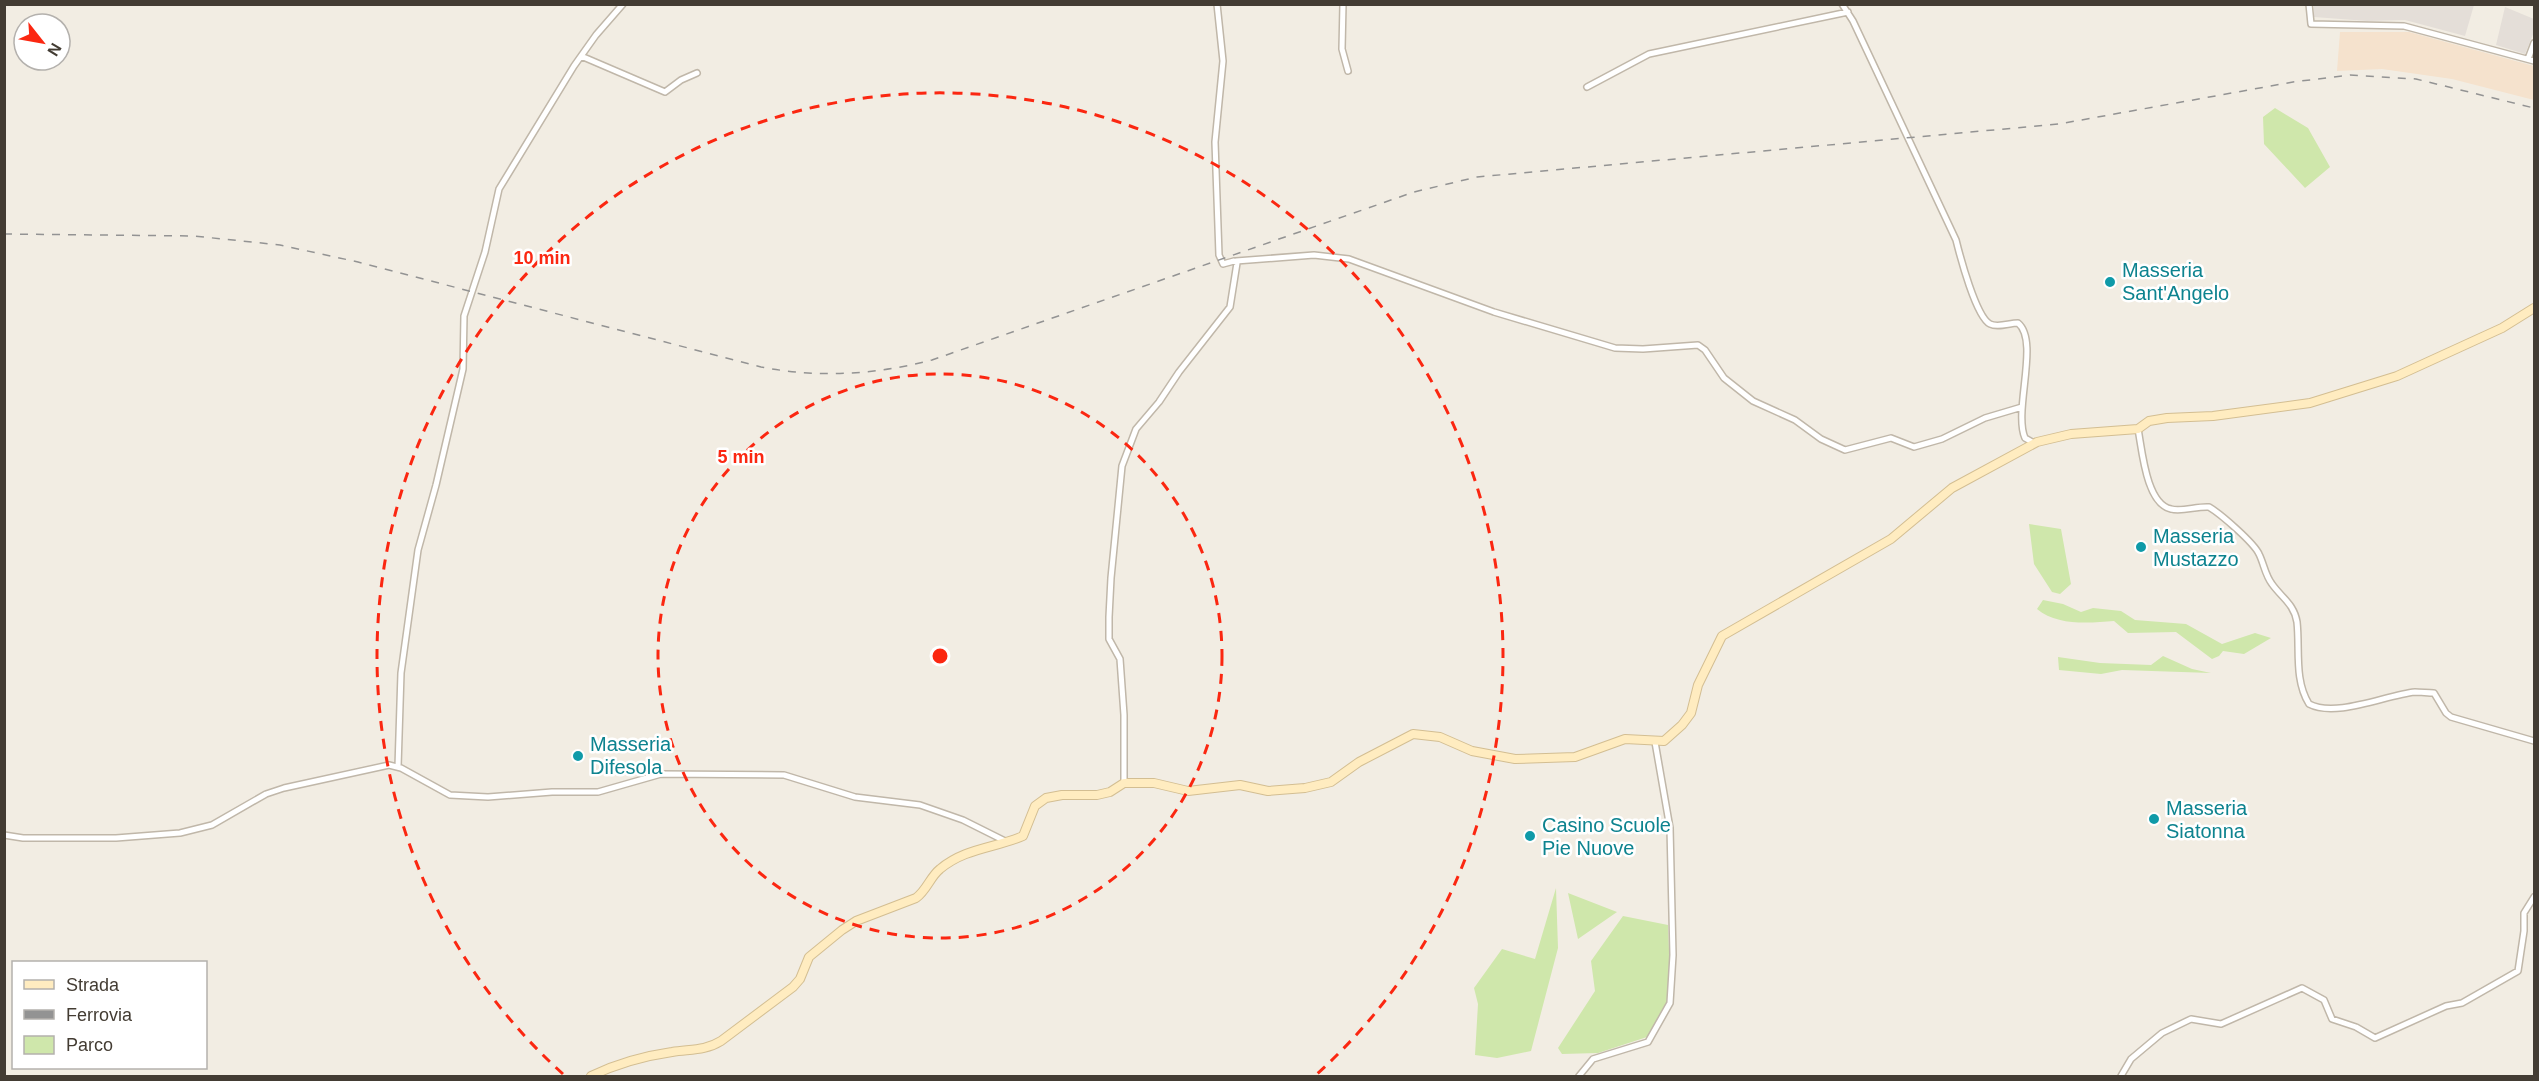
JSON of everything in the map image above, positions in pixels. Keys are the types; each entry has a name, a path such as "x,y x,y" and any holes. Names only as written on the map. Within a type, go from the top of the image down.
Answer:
{"street":[{"path":"398,767 401,673 418,550 463,369 463,324 466,309 485,252 502,182 581,56 623,4"},
{"path":"1217,4 1223,61 1215,142 1219,255 1223,264 1314,255 1349,259 1494,312 1615,348 1642,349 1698,345 1705,350 1724,378 1753,401 1795,420 1821,439 1845,450 1891,438 1914,447 1942,439 1984,418 2022,407"},
{"path":"1343,4 1342,49 1348,71"},
{"path":"1842,4 1848,12 1956,240 1961,265 1984,320 1994,326 2015,323 2023,328 2026,357 2022,407 2024,435 2034,443"},
{"path":"2309,4 2311,24 2404,26 2532,60 2535,43"},
{"path":"1587,87 1648,54 1848,12"},
{"path":"581,56 665,92 681,80 697,73"},
{"path":"1124,783 1124,716 1120,659 1109,639 1111,578 1122,466 1136,429 1230,307 1236,261"},
{"path":"591,1077 615,1065 658,1054 710,1047 792,987 800,979 809,957 842,930 856,921 906,904 916,898 925,892 937,871 974,849 1023,836 1039,801 1062,795 1097,795 1110,792 1124,783 1155,783 1188,791 1240,785 1268,791 1305,788 1331,782 1359,762 1413,734 1440,737 1472,751 1515,759 1575,757 1625,739 1664,741 1682,725 1691,713 1698,685 1722,636 1891,539 1952,488 2034,443 2071,434 2138,429 2149,422 2167,418 2283,408 2362,388 2397,376 2502,328 2535,308"},
{"path":"2138,429 2149,486 2158,501 2171,509 2196,506 2212,508 2259,553 2268,578 2287,599 2294,613 2300,679 2309,704 2317,707 2337,708 2416,692 2434,693 2451,717 2535,741"},
{"path":"1579,1077 1593,1059 1648,1042 1670,1003 1672,955 1670,828 1655,742"},
{"path":"4,835 23,838 116,838 180,833 212,825 266,794 381,766 398,767 450,795 488,797 552,792 598,792 661,774 784,775 855,797 920,805 963,820 1005,842"},
{"path":"2121,1077 2131,1059 2162,1033 2191,1019 2221,1024 2302,988 2324,1000 2332,1019 2356,1027 2375,1038 2446,1006 2462,1003 2518,971 2524,931 2524,912 2535,897"}],"shaded area":[{"path":"2314,4 2474,5 2465,36 2405,20 2367,21 2314,17"},
{"path":"2505,7 2534,19 2534,32 2525,54 2496,45"},
{"path":"2340,32 2409,32 2534,66 2534,100 2452,79 2382,69 2337,71"}],"green space":[{"path":"2275,108 2308,128 2330,167 2305,188 2264,144 2263,117"},
{"path":"2029,524 2061,529 2071,584 2060,594 2052,592 2034,564"},
{"path":"2043,600 2063,604 2081,612 2093,608 2121,611 2135,620 2186,624 2222,644 2255,633 2271,638 2244,654 2223,651 2212,659 2176,632 2128,633 2114,621 2064,621 2037,609"},
{"path":"2163,656 2192,669 2211,673 2122,670 2101,674 2059,670 2058,657 2100,663 2151,665"},
{"path":"1556,888 1558,948 1531,1051 1497,1058 1475,1055 1478,1004 1474,988 1502,949 1535,959"},
{"path":"1568,893 1617,912 1578,939"},
{"path":"1623,916 1668,925 1671,1000 1647,1037 1598,1053 1562,1054 1558,1048 1595,991 1591,961"}],"railway":[{"path":"4,234 194,236 280,245 358,262 761,367 825,374 868,372 932,360 1414,192 1477,177 2059,124 2293,82 2350,75 2416,79 2534,108"}],"place":[{"name":"Masseria Sant'Angelo","path":"2110,282"},
{"name":"Masseria Mustazzo","path":"2141,547"},
{"name":"Masseria Difesola","path":"578,756"},
{"name":"Masseria Siatonna","path":"2154,819"},
{"name":"Casino Scuole Pie Nuove","path":"1530,836"}]}
